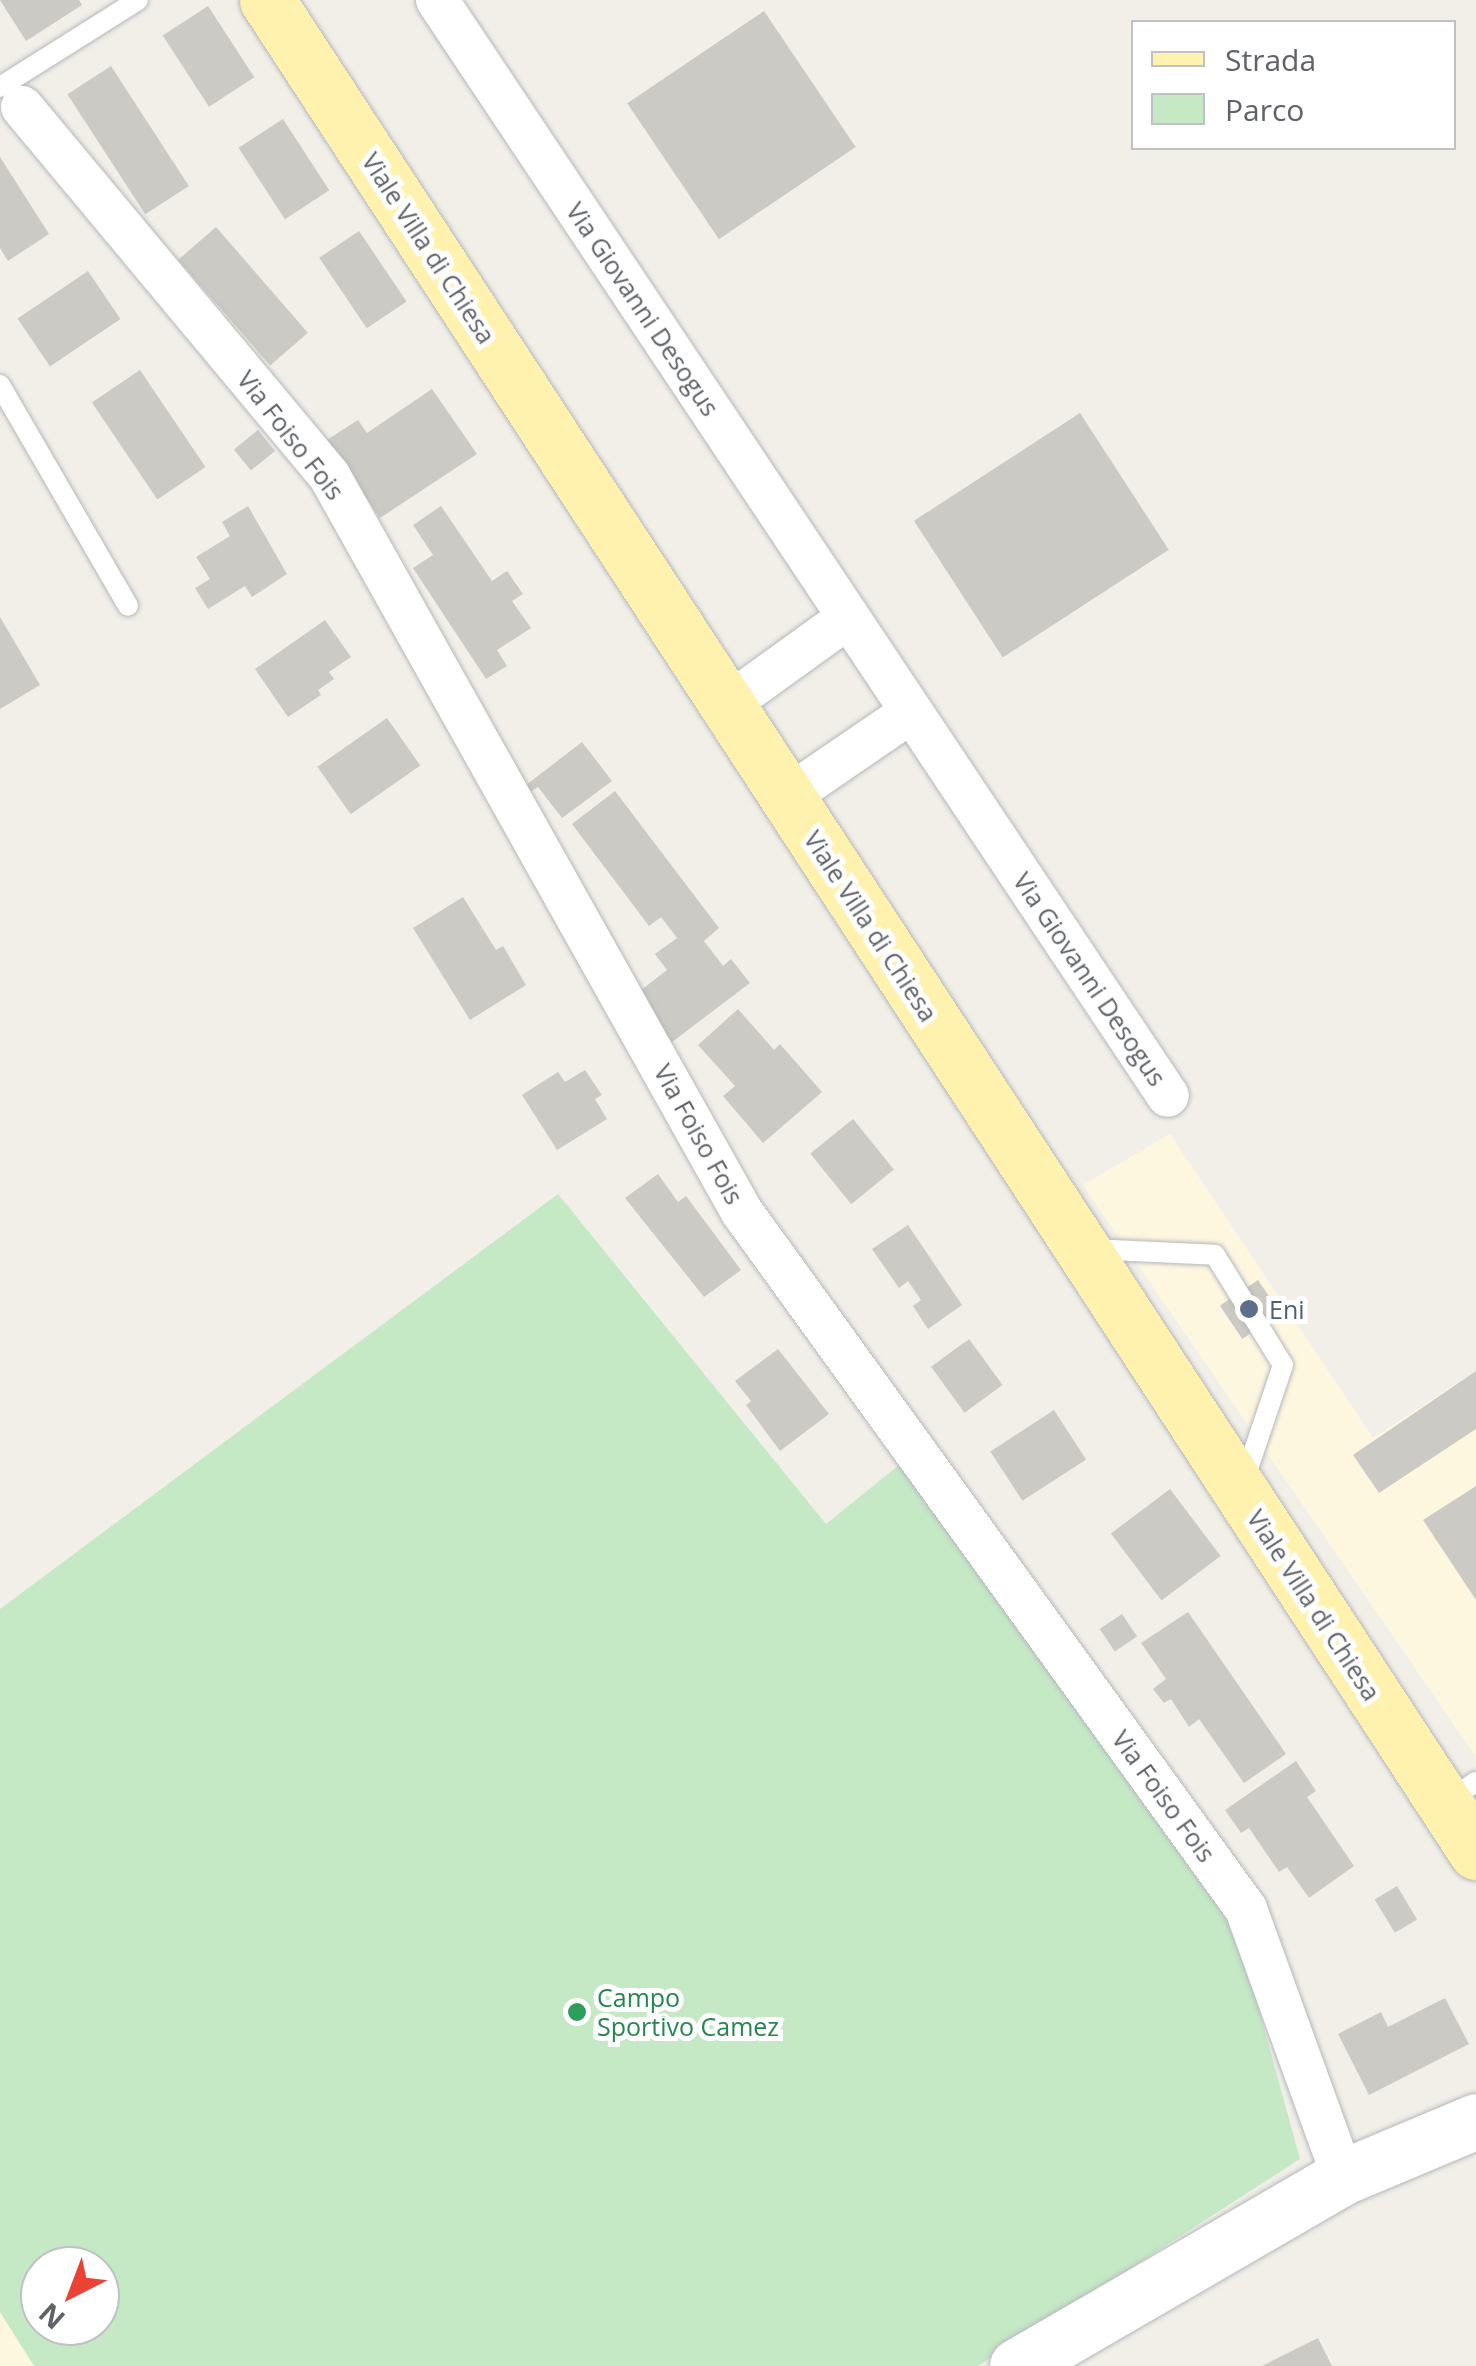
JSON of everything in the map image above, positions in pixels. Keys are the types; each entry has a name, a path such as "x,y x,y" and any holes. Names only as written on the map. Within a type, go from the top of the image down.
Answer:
{"main road":[{"name":"Viale Villa di Chiesa","path":"267,0 1240,1492 1460,1793 1476,1852"}],"street":[{"name":"Via Giovanni Desogus","path":"438,0 1168,1096"},
{"name":"Via Foiso Fois","path":"11,97 330,477 742,1212 1246,1910 1343,2177"},
{"path":"727,705 849,617"},
{"path":"787,797 912,712"},
{"path":"1017,2366 1343,2177 1476,2121"}],"lane":[{"path":"11,97 138,0"},
{"path":"0,385 128,606"},
{"path":"1081,1248 1215,1255 1282,1365 1240,1492"}],"shaded area":[{"path":"1170,1134 1373,1438 1476,1371 1476,1757 1083,1185"},
{"path":"0,2312 34,2366 0,2366"}],"green space":[{"path":"558,1194 826,1524 904,1461 1227,1894 1300,2159 978,2366 34,2366 21,2346 120,2346 120,2246 20,2246 20,2344 0,2312 0,1609"}],"building":[{"path":"0,0 79,0 82,5 26,41"},
{"path":"208,6 254,77 209,107 163,35"},
{"path":"764,11 856,147 719,239 627,103"},
{"path":"111,66 189,186 145,214 67,94"},
{"path":"283,119 329,190 285,219 239,148"},
{"path":"0,157 49,234 8,261 0,248"},
{"path":"216,227 308,333 270,365 178,260"},
{"path":"359,231 407,301 367,328 319,258"},
{"path":"88,271 120,319 50,367 18,319"},
{"path":"140,370 205,467 157,499 92,402"},
{"path":"432,389 477,454 380,518 327,440 358,420 367,433"},
{"path":"1080,413 1169,550 1003,658 914,521"},
{"path":"258,430 275,451 251,470 234,450"},
{"path":"248,506 287,574 252,597 245,586 208,609 195,588 210,579 196,557 230,536 222,522"},
{"path":"441,506 492,581 507,571 523,594 512,601 531,628 497,650 507,666 486,679 413,568 433,555 413,525"},
{"path":"0,617 40,685 0,709"},
{"path":"325,620 351,657 329,672 334,679 318,690 321,695 288,717 255,669"},
{"path":"387,718 420,766 351,814 317,767"},
{"path":"582,742 612,781 562,818 538,787 531,791 526,785"},
{"path":"615,791 719,928 704,941 723,966 731,959 750,983 672,1042 636,994 667,970 655,954 677,938 661,917 649,926 572,824"},
{"path":"463,897 496,950 503,946 526,985 470,1020 413,928"},
{"path":"738,1009 774,1050 780,1044 822,1092 763,1143 723,1096 735,1086 698,1045"},
{"path":"585,1070 602,1095 595,1099 607,1119 557,1150 522,1095 558,1072 565,1082"},
{"path":"853,1119 894,1170 851,1204 810,1154"},
{"path":"658,1174 678,1202 686,1196 741,1270 704,1297 625,1198"},
{"path":"908,1225 962,1305 928,1329 913,1306 921,1300 908,1281 899,1288 872,1249"},
{"name":"Eni","path":"1258,1280 1280,1313 1242,1339 1220,1306"},
{"path":"969,1339 1003,1385 964,1413 931,1367"},
{"path":"778,1349 829,1414 780,1451 746,1405 751,1401 735,1381"},
{"path":"1476,1371 1476,1429 1379,1493 1353,1455"},
{"path":"1054,1410 1086,1459 1022,1501 990,1451"},
{"path":"1476,1486 1476,1600 1423,1520"},
{"path":"1170,1489 1221,1556 1161,1601 1111,1534"},
{"path":"1188,1612 1286,1754 1244,1783 1199,1719 1189,1727 1171,1699 1164,1703 1153,1689 1166,1679 1141,1643"},
{"path":"1122,1614 1137,1636 1115,1651 1100,1629"},
{"path":"1296,1761 1316,1791 1307,1797 1354,1866 1309,1898 1287,1867 1279,1872 1249,1828 1241,1833 1225,1810"},
{"path":"1397,1886 1417,1919 1395,1933 1375,1899"},
{"path":"1445,1998 1469,2044 1369,2095 1338,2034 1381,2012 1388,2027"},
{"path":"1318,2338 1332,2366 1262,2366"}],"place":[{"name":"Eni","path":"1249,1309"},
{"name":"Campo Sportivo Camez","path":"577,2012"}]}
